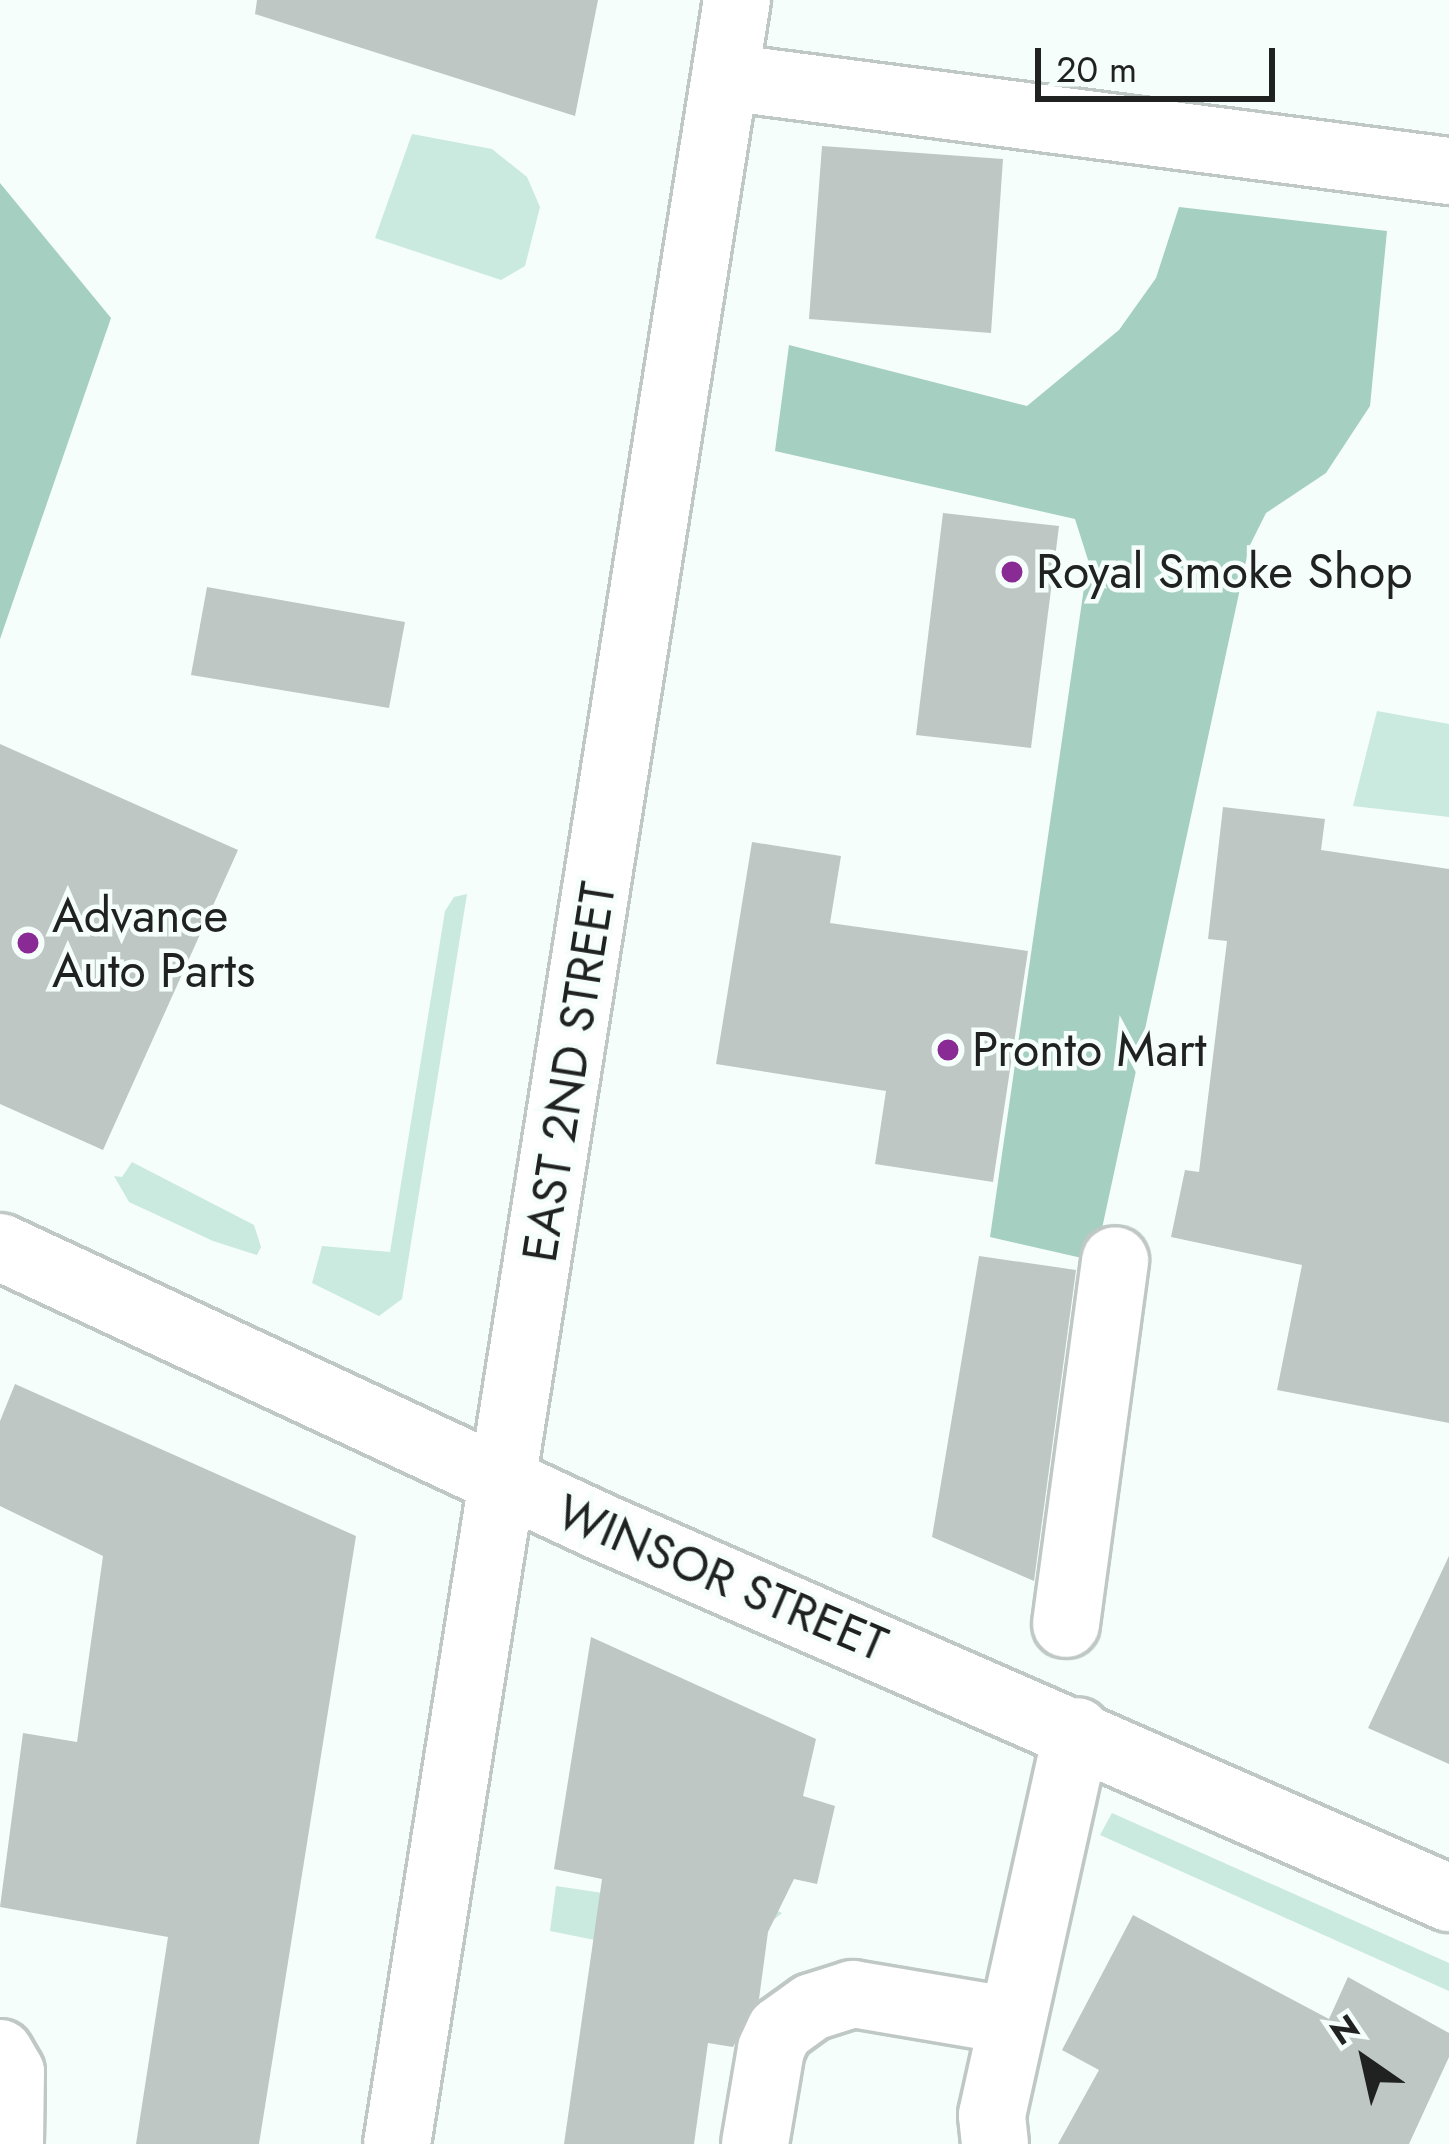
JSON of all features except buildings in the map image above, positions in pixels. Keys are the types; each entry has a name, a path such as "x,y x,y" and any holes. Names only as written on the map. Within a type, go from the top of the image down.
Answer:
{"street":[{"name":"EAST 2ND STREET","path":"397,2144 736,0"},
{"path":"725,77 1449,171"},
{"name":"WINSOR STREET","path":"0,1246 504,1482 1449,1898"},
{"path":"1066,1624 1115,1260"},
{"path":"995,2144 992,2115 1078,1731"},
{"path":"754,2144 771,2049 780,2030 812,2007 853,1994 1012,2021"},
{"path":"0,2053 11,2072 10,2144"}],"green space":[{"path":"412,134 492,149 527,177 540,207 525,266 501,280 375,238"},
{"path":"0,183 111,318 0,639"},
{"path":"1179,207 1387,231 1370,406 1326,473 1266,513 1249,547 1095,1261 990,1237 1088,560 1075,519 775,451 789,345 1027,406 1119,330 1156,278"},
{"path":"1377,711 1449,724 1449,817 1353,806"},
{"path":"467,894 402,1299 379,1316 312,1283 322,1246 390,1252 445,911 454,897"},
{"path":"132,1162 254,1225 261,1247 257,1255 213,1241 129,1202 114,1176 122,1177"},
{"path":"1112,1813 1449,1963 1449,1991 1100,1835"},
{"path":"556,1886 703,1908 727,1887 782,1913 740,1948 754,1972 550,1931"}],"place":[{"name":"Royal Smoke Shop","path":"1012,572"},
{"name":"Advance Auto Parts","path":"28,943"},
{"name":"Pronto Mart","path":"948,1050"}]}
